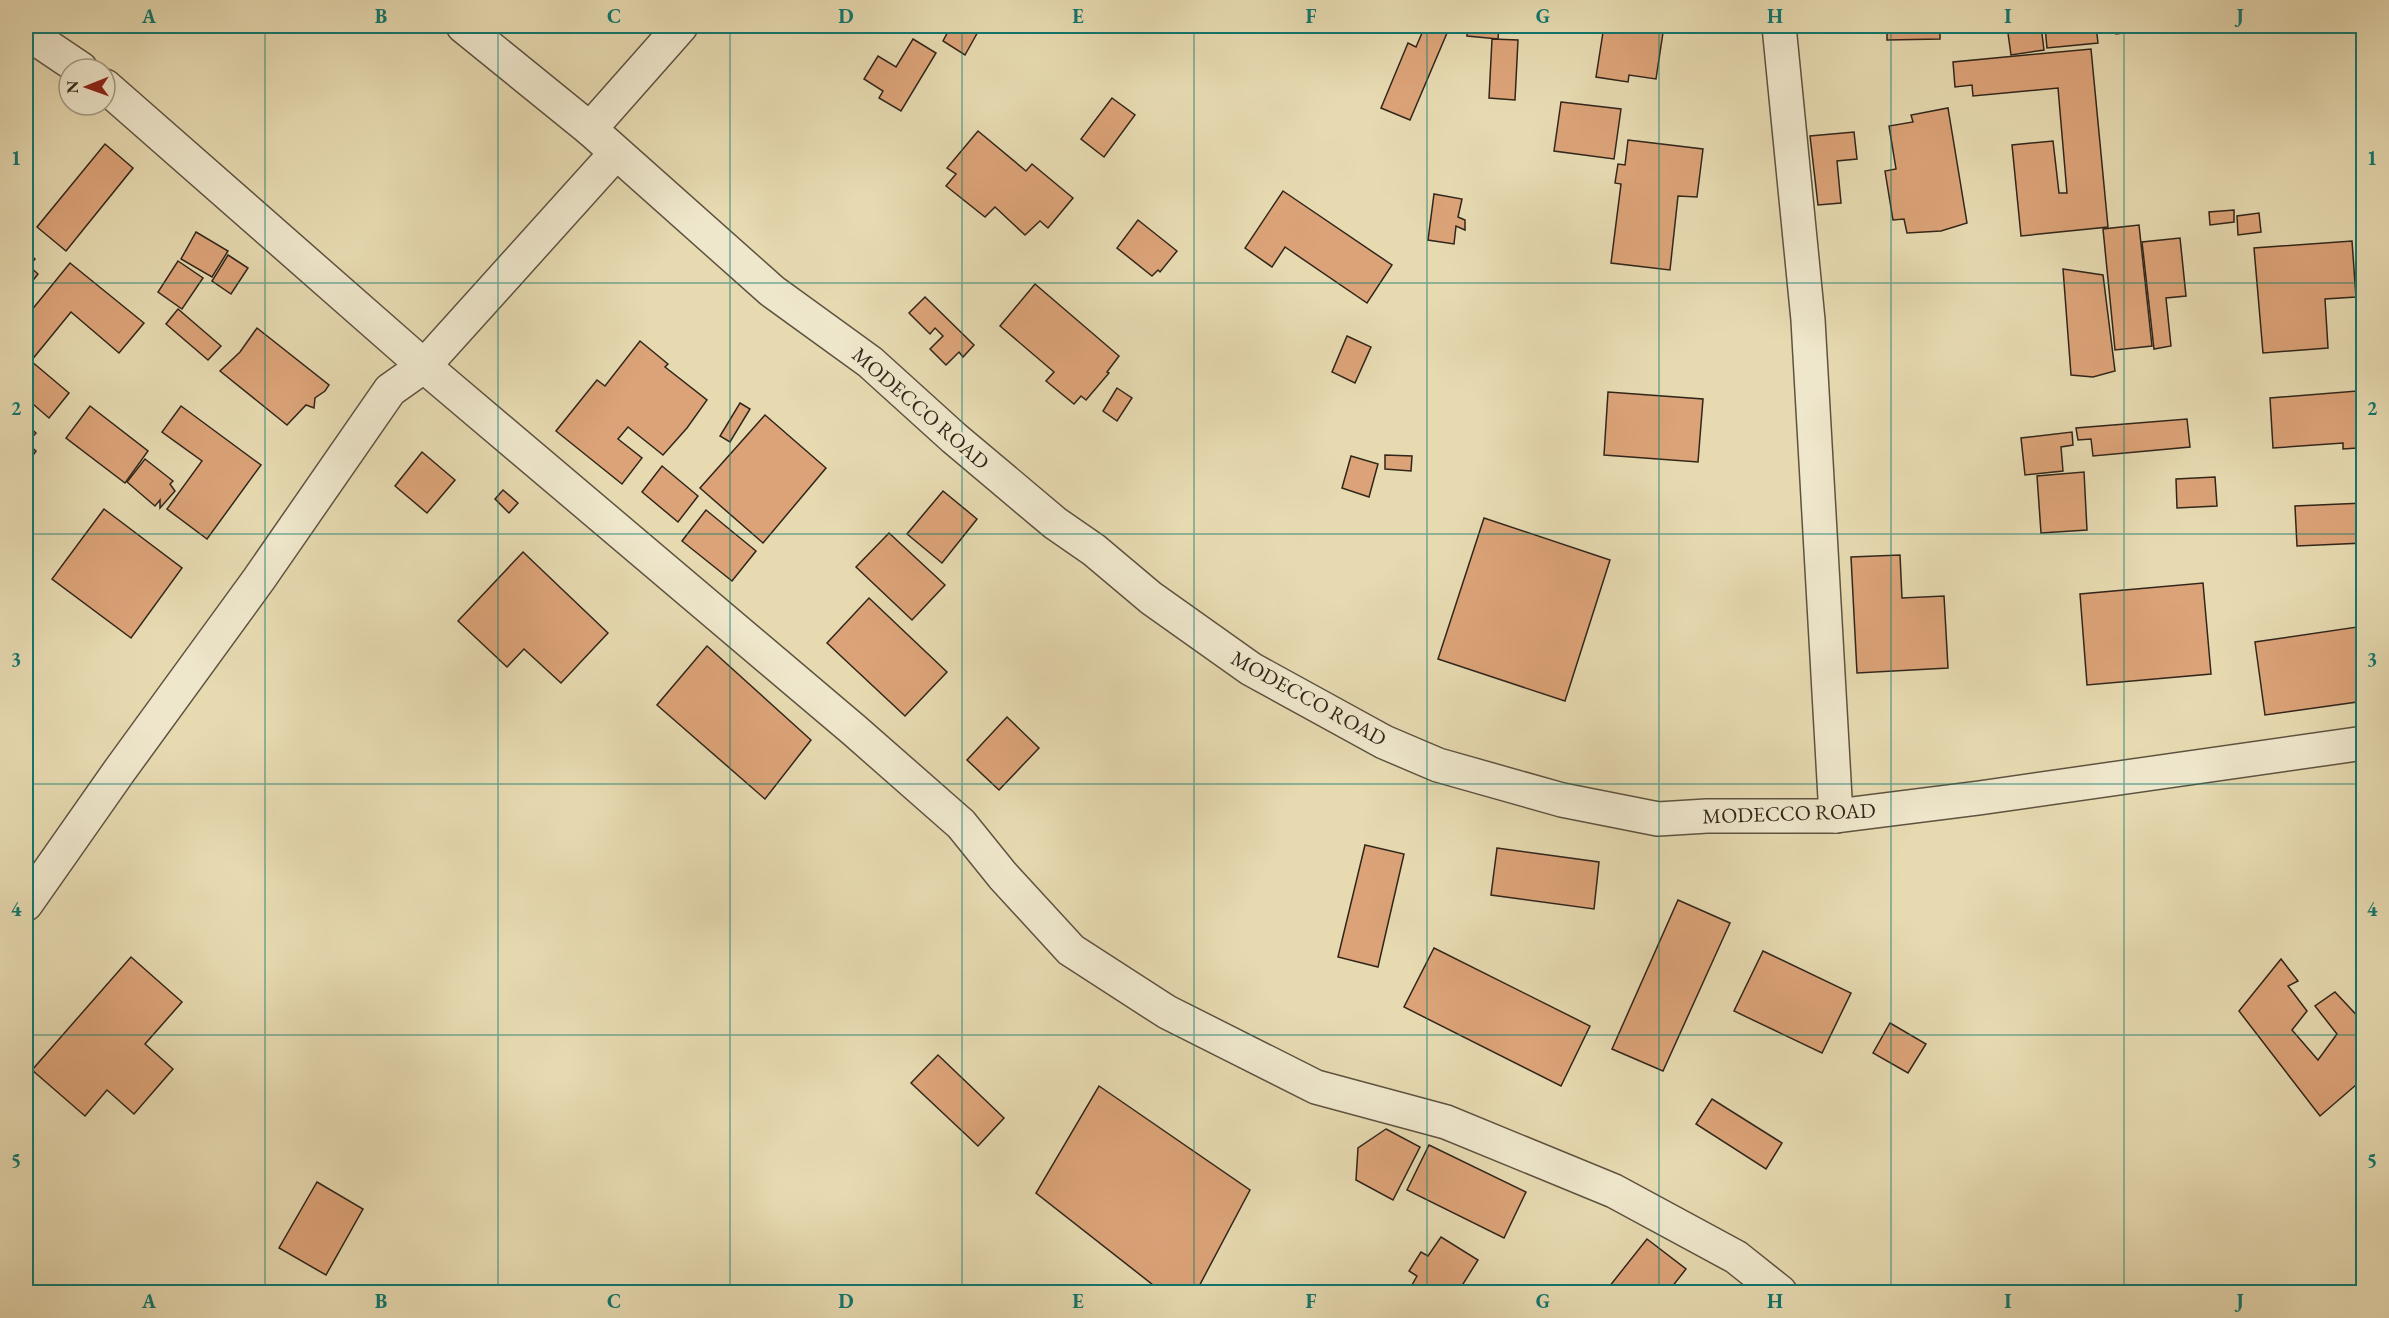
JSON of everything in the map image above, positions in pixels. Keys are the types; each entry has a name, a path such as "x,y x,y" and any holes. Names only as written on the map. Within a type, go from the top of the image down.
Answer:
{"street":[{"name":"MODECCO ROAD","path":"463,26 590,129 772,291 870,362 954,438 1055,523 1094,550 1152,598 1251,669 1384,742 1438,765 1585,805 1658,819 1707,816 1836,816 2364,743"},
{"path":"590,129 681,26"},
{"path":"1779,26 1808,320 1836,816"},
{"path":"26,32 63,57"},
{"path":"117,97 424,366 854,730 961,824 1003,876 1071,950 1167,1012 1316,1087 1446,1122 1614,1191 1736,1257 1780,1293"},
{"path":"26,904 259,579 390,390 424,366 616,153"}],"building":[{"path":"951,26 980,28 965,55 943,41"},
{"path":"1425,26 1450,26 1410,120 1381,108 1408,43 1416,47"},
{"path":"1467,26 1499,26 1498,39 1467,36"},
{"path":"1604,26 1664,26 1656,79 1629,75 1628,82 1596,77"},
{"path":"1887,26 1940,26 1940,39 1887,40"},
{"path":"2007,26 2041,26 2044,50 2011,55"},
{"path":"2096,26 2098,43 2047,48 2045,27"},
{"path":"2115,26 2164,26 2165,28 2116,34"},
{"path":"913,39 936,53 901,111 879,98 883,91 864,79 878,56 896,67"},
{"path":"1492,39 1518,40 1515,100 1489,98"},
{"path":"2091,49 2108,227 2021,236 2012,145 2053,141 2059,193 2067,193 2058,88 1973,96 1972,85 1955,87 1953,62"},
{"path":"1112,98 1135,115 1104,157 1081,139"},
{"path":"1561,102 1621,109 1614,159 1554,151"},
{"path":"1948,108 1967,223 1941,231 1907,233 1904,219 1893,220 1885,171 1896,169 1889,126 1913,122 1911,115"},
{"path":"978,131 1026,171 1032,164 1073,198 1048,228 1040,221 1025,235 995,207 985,217 946,186 956,174 947,168"},
{"path":"1854,132 1857,159 1837,161 1841,203 1818,205 1810,136"},
{"path":"1628,140 1703,149 1697,197 1678,196 1670,270 1611,263 1621,184 1615,183 1618,164 1625,165"},
{"path":"105,144 133,168 66,251 37,227"},
{"path":"1283,191 1392,265 1367,303 1285,247 1272,267 1245,248"},
{"path":"1434,194 1462,199 1458,217 1465,220 1465,230 1456,226 1454,244 1428,240"},
{"path":"2234,210 2234,222 2210,225 2209,212"},
{"path":"2259,213 2261,232 2238,235 2237,216"},
{"path":"1138,220 1177,251 1160,272 1158,270 1152,276 1117,248"},
{"path":"2139,225 2152,346 2115,350 2103,229"},
{"path":"196,232 228,251 212,277 181,259"},
{"path":"2180,238 2186,296 2166,298 2171,346 2154,349 2142,242"},
{"path":"2352,241 2356,297 2325,299 2328,348 2263,353 2254,248"},
{"path":"26,251 35,259 29,266 38,274 26,289"},
{"path":"228,255 248,268 231,294 212,281"},
{"path":"178,261 203,278 182,309 158,292"},
{"path":"70,263 144,323 119,353 71,312 31,361 69,393 49,418 26,398 26,317"},
{"path":"2063,269 2103,275 2115,371 2093,377 2071,375"},
{"path":"1035,284 1119,356 1107,372 1109,373 1086,400 1081,396 1074,404 1046,381 1054,372 1000,326"},
{"path":"925,297 974,345 963,357 959,352 946,365 930,349 943,336 935,328 930,334 909,313"},
{"path":"178,309 221,346 208,360 166,324"},
{"path":"257,328 329,385 315,398 314,408 306,405 287,425 220,371 240,352"},
{"path":"1347,336 1371,347 1355,383 1332,372"},
{"path":"640,341 668,364 665,367 707,400 687,428 663,455 628,427 618,439 642,458 622,484 556,431 597,380 605,386"},
{"path":"1117,388 1132,398 1117,421 1103,411"},
{"path":"2357,391 2362,440 2357,440 2357,448 2343,449 2343,443 2273,448 2270,398"},
{"path":"1608,392 1703,399 1698,462 1604,455"},
{"path":"740,403 750,409 730,442 720,436"},
{"path":"90,406 148,451 125,483 66,438"},
{"path":"181,406 261,465 207,539 167,509 202,461 162,432"},
{"path":"765,415 826,468 763,543 700,488"},
{"path":"2187,419 2190,447 2093,456 2091,439 2078,440 2076,428"},
{"path":"26,424 36,433 27,443 36,451 26,465"},
{"path":"2072,432 2073,445 2061,447 2063,471 2025,475 2021,438"},
{"path":"422,452 455,480 427,513 395,486"},
{"path":"1385,455 1412,456 1411,471 1385,469"},
{"path":"1351,456 1378,464 1369,497 1342,488"},
{"path":"145,459 173,481 170,484 175,491 160,508 160,500 155,506 127,482"},
{"path":"662,466 698,496 678,522 642,492"},
{"path":"2084,472 2087,530 2041,533 2037,476"},
{"path":"2215,477 2217,506 2177,508 2176,479"},
{"path":"503,490 518,503 509,513 495,499"},
{"path":"943,491 977,519 942,563 907,534"},
{"path":"2364,503 2364,543 2297,546 2295,506"},
{"path":"104,509 182,568 131,638 52,579"},
{"path":"706,510 756,551 732,581 682,541"},
{"path":"1484,518 1610,560 1565,701 1438,659"},
{"path":"889,533 945,585 912,620 856,567"},
{"path":"523,552 608,633 561,683 524,649 507,667 458,621"},
{"path":"1900,555 1902,598 1944,596 1948,668 1857,673 1851,557"},
{"path":"2203,583 2211,674 2087,685 2080,594"},
{"path":"869,598 947,672 905,716 827,643"},
{"path":"2357,627 2364,676 2364,701 2265,715 2255,642"},
{"path":"707,646 811,740 765,799 657,705"},
{"path":"1007,717 1039,748 999,790 967,760"},
{"path":"1365,845 1404,854 1378,967 1338,957"},
{"path":"1497,848 1599,862 1594,909 1491,895"},
{"path":"1678,900 1730,923 1663,1071 1612,1049"},
{"path":"1434,948 1590,1026 1561,1086 1404,1007"},
{"path":"1763,951 1851,993 1822,1053 1734,1011"},
{"path":"131,957 182,1002 145,1044 173,1069 134,1114 107,1090 85,1116 32,1070"},
{"path":"2281,959 2298,981 2288,986 2307,1011 2292,1030 2318,1060 2337,1034 2315,1006 2335,992 2364,1023 2364,1078 2320,1116 2239,1011"},
{"path":"1890,1023 1926,1044 1908,1073 1873,1053"},
{"path":"938,1055 1004,1118 978,1146 911,1083"},
{"path":"1099,1086 1250,1190 1196,1292 1162,1292 1036,1193"},
{"path":"1712,1099 1782,1143 1766,1169 1696,1124"},
{"path":"1386,1129 1420,1147 1393,1200 1356,1180 1358,1148"},
{"path":"1429,1145 1526,1192 1504,1238 1407,1190"},
{"path":"317,1182 363,1209 326,1275 279,1248"},
{"path":"1441,1237 1478,1260 1458,1292 1408,1292 1417,1276 1409,1271 1421,1252 1428,1256"},
{"path":"1647,1239 1686,1269 1668,1292 1605,1292"}]}
